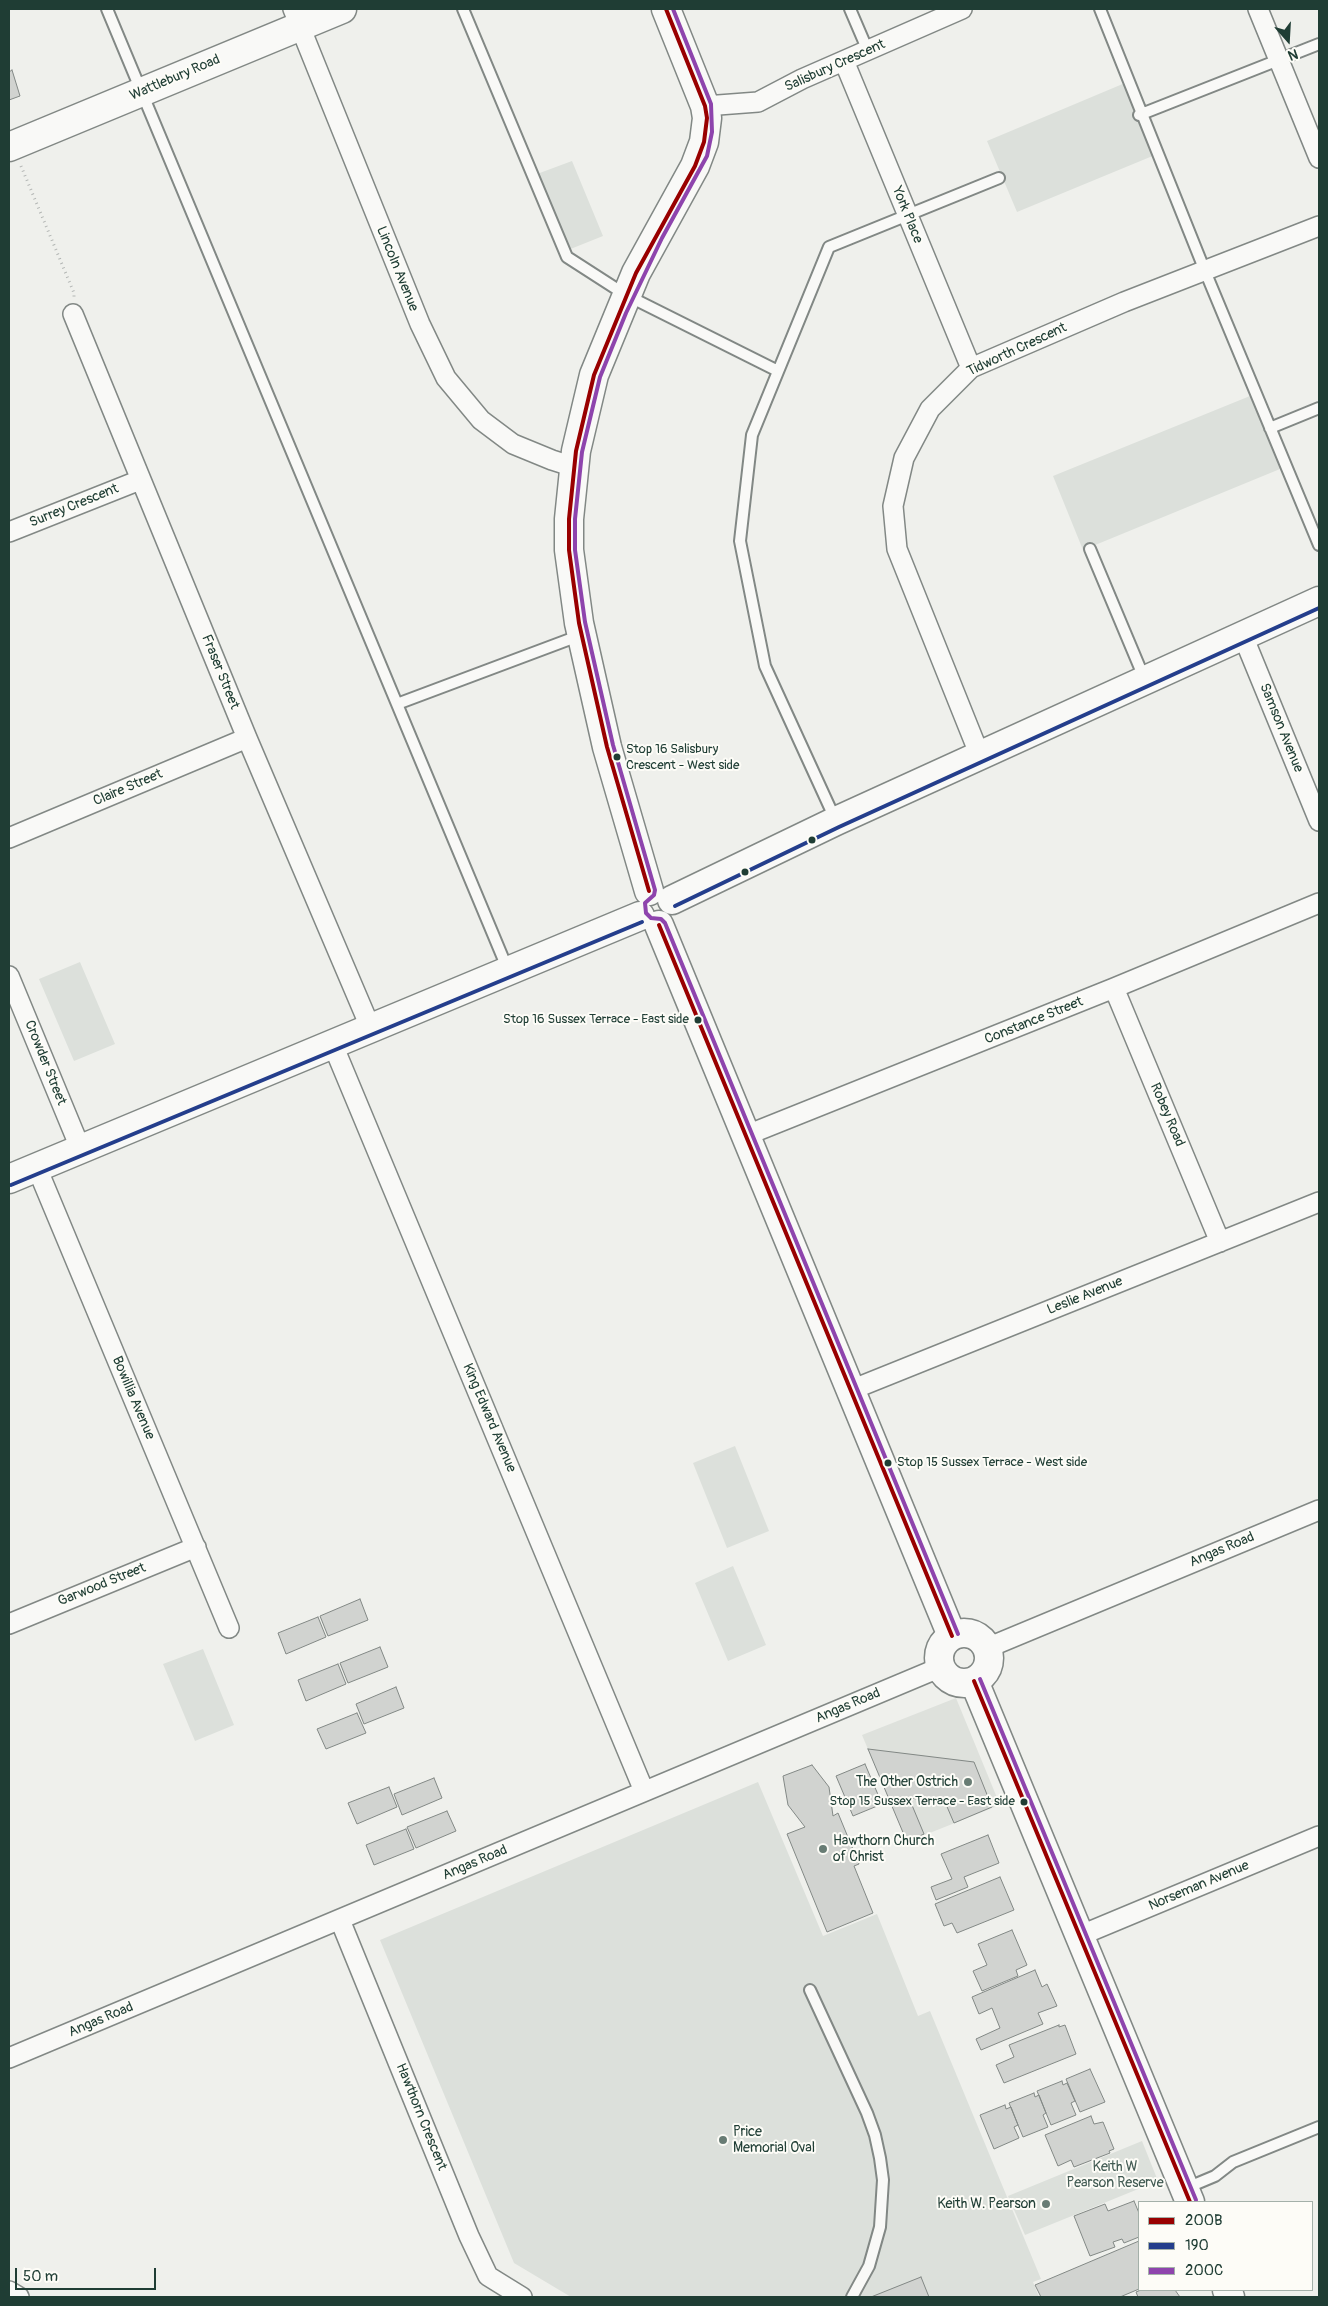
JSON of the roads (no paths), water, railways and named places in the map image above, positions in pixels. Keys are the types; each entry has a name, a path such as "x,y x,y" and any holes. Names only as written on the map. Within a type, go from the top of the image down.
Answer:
{"street":[{"name":"Wattlebury Road","path":"10,146 142,92 296,17 342,9"},
{"path":"9,1180 508,972 650,921 664,923 671,916 674,906 660,896 607,747 573,586 569,519 574,467 583,418 594,375 626,295 656,235 701,154 706,131 702,99 666,9"},
{"name":"Salisbury Crescent","path":"702,99 758,102 802,79 962,9"},
{"path":"1258,9 1319,158"},
{"name":"Lincoln Avenue","path":"296,17 420,324 446,378 481,420 513,444 574,467"},
{"name":"York Place","path":"844,61 971,368"},
{"name":"Tidworth Crescent","path":"980,756 897,549 893,506 904,458 930,409 971,368 1124,302 1319,226"},
{"name":"Fraser Street","path":"73,314 247,738 371,1029"},
{"name":"Surrey Crescent","path":"9,532 140,480"},
{"path":"660,896 836,821 1319,601"},
{"name":"Samson Avenue","path":"1243,636 1319,820"},
{"name":"Claire Street","path":"9,838 247,738"},
{"name":"Constance Street","path":"747,1135 1114,988 1319,903"},
{"path":"650,921 747,1135 952,1636"},
{"name":"Crowder Street","path":"9,976 81,1150"},
{"name":"Robey Road","path":"1114,988 1220,1242"},
{"name":"King Edward Avenue","path":"333,1045 644,1791"},
{"name":"Bowillia Avenue","path":"36,1168 229,1628"},
{"name":"Leslie Avenue","path":"851,1390 1319,1202"},
{"name":"Angas Road","path":"987,1648 1319,1510"},
{"name":"Garwood Street","path":"9,1624 196,1546"},
{"path":"969,1634 977,1636 987,1648 989,1663 986,1671 974,1681 961,1683 951,1680 941,1667 939,1658 941,1649 952,1636 969,1634"},
{"name":"Angas Road","path":"9,2058 941,1667"},
{"path":"974,1681 1187,2195"},
{"name":"Norseman Avenue","path":"1080,1936 1319,1836"},
{"name":"Hawthorn Crescent","path":"340,1920 488,2276 522,2297"},
{"path":"9,2291 19,2297"}],"lane":[{"path":"107,9 508,972"},
{"path":"463,9 567,257 626,295 778,371"},
{"path":"850,9 868,50"},
{"path":"1100,9 1141,115 1319,545"},
{"path":"1141,115 1279,62 1319,44"},
{"path":"836,821 765,666 740,541 752,435 829,247 1000,178"},
{"path":"1270,428 1319,408"},
{"path":"1090,549 1145,680"},
{"path":"397,704 582,635"},
{"path":"810,1990 867,2112 875,2135 881,2166 883,2204 880,2227 869,2266 852,2297"},
{"path":"1187,2195 1233,2162 1319,2127"}],"place":[{"name":"Stop 16 Salisbury Crescent - West side","path":"617,757"},
{"name":"Stop 16 Sussex Terrace - East side","path":"698,1020"},
{"name":"Stop 15 Sussex Terrace - West side","path":"888,1463"},
{"name":"The Other Ostrich","path":"968,1782"},
{"name":"Stop 15 Sussex Terrace - East side","path":"1024,1802"},
{"name":"Hawthorn Church of Christ","path":"823,1849"},
{"name":"Price Memorial Oval","path":"723,2140"},
{"name":"Keith W. Pearson","path":"1046,2204"}],"park label":[{"name":"Keith W Pearson Reserve","path":"1115,2176"}]}
